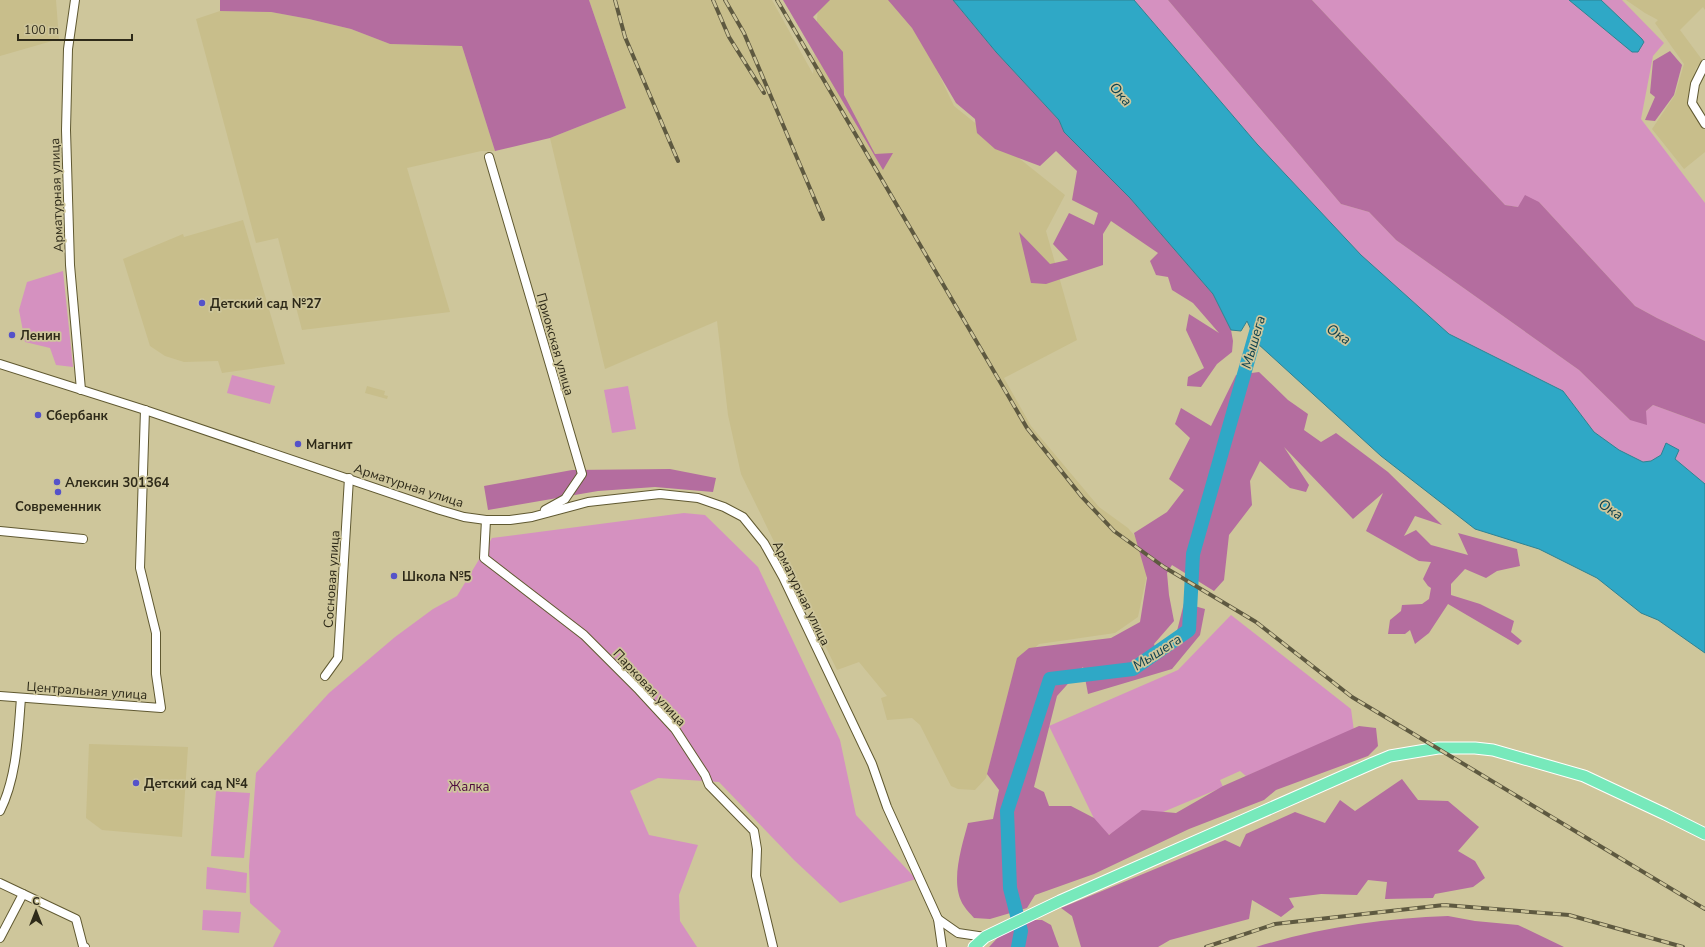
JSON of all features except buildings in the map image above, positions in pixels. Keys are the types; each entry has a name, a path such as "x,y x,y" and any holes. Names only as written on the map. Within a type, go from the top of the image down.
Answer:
{"main road":[{"path":"974,947 985,937 1026,917 1373,763 1390,756 1438,748 1475,748 1493,750 1584,776 1705,834"}],"street":[{"name":"Арматурная улица","path":"75,0 68,49 66,130 70,265 81,390"},
{"path":"1705,64 1695,84 1692,103 1705,124"},
{"name":"Приокская улица","path":"489,156 582,474 565,499 532,517"},
{"name":"Арматурная улица","path":"0,364 145,410 464,517 486,520 510,520 532,517 588,502 660,494 698,498 724,507 743,517 764,543 783,577 872,764 888,807 938,919 942,947"},
{"name":"Центральная улица","path":"0,696 161,708 156,674 156,633 140,568 145,410"},
{"name":"Сосновая улица","path":"325,676 338,658 349,478"},
{"name":"Парковая улица","path":"486,520 484,558 584,635 639,690 674,729 706,775 709,785 754,830 757,849 756,876 773,947"},
{"path":"0,531 83,540"},
{"path":"0,811 5,802 12,774 21,698"},
{"path":"0,883 76,918 85,947"},
{"path":"0,938 23,894"},
{"path":"938,919 958,933 985,937"}],"shaded area":[{"path":"0,0 56,0 59,39 0,56"},
{"path":"220,0 589,0 626,108 550,138 495,151 462,46 390,44 351,29 309,19 271,12 220,11"},
{"path":"589,0 772,0 813,74 818,7 825,0 892,0 916,26 954,106 1065,195 1046,231 1077,340 1004,378 1031,426 1099,507 1128,528 1151,555 1138,617 1115,633 1039,644 1015,667 986,778 975,790 958,789 951,786 920,725 912,718 887,720 881,698 887,696 859,662 837,670 741,474 728,415 717,321 605,369 550,138 626,108"},
{"path":"783,0 830,0 813,17 843,52 844,95 875,154 893,153 883,170"},
{"path":"888,0 953,0 996,52 1059,120 1064,132 1130,198 1213,294 1231,330 1233,341 1232,352 1217,364 1201,387 1187,386 1188,377 1204,368 1186,330 1189,314 1219,333 1193,303 1172,290 1168,277 1156,275 1150,261 1158,253 1111,221 1103,234 1103,265 1046,284 1031,283 1019,232 1050,264 1068,260 1053,244 1069,213 1094,225 1098,213 1072,200 1077,171 1056,151 1040,166 995,149 977,133 975,119 956,103 912,28"},
{"path":"1168,0 1312,0 1505,205 1518,207 1525,195 1539,202 1635,306 1705,341 1705,424 1653,405 1646,411 1647,425 1630,420 1579,370 1396,240 1369,212 1341,204"},
{"path":"1626,0 1705,0 1705,10 1703,7 1680,30 1703,61 1696,68 1687,104 1705,130 1705,152 1684,169 1652,129 1675,95 1684,64 1655,23 1658,20"},
{"path":"220,11 271,12 309,19 351,29 390,44 462,46 495,151 481,151 407,168 450,312 302,330 278,238 256,243 196,19"},
{"path":"1670,51 1682,65 1674,95 1655,121 1645,120 1655,97 1650,93 1653,61"},
{"name":"Детский сад №27","path":"243,220 285,364 222,373 218,361 184,362 165,356 150,346 123,259 183,234 184,237"},
{"path":"1259,372 1288,400 1308,414 1304,430 1321,442 1336,433 1388,472 1442,525 1415,516 1404,536 1416,530 1431,545 1468,555 1458,533 1517,549 1520,566 1497,571 1486,578 1465,569 1451,584 1451,595 1480,604 1514,621 1511,632 1522,641 1518,645 1448,604 1429,633 1415,644 1410,630 1405,634 1388,634 1390,620 1401,611 1402,605 1422,604 1429,599 1431,588 1423,579 1431,562 1419,561 1366,531 1383,493 1353,519 1284,447 1309,485 1306,492 1290,488 1260,461 1250,481 1252,505 1229,535 1224,580 1214,591 1172,565 1167,573 1174,621 1154,644 1157,652 1176,635 1184,603 1205,609 1200,635 1172,669 1088,694 1083,667 1057,696 1034,787 1044,792 1049,806 1071,806 1094,818 1109,835 1142,810 1176,813 1223,786 1359,726 1376,728 1378,746 1368,756 1276,790 1264,800 1189,829 1094,874 1035,895 1027,908 990,919 974,918 965,908 960,897 957,887 958,865 968,823 993,819 999,790 987,774 1017,658 1029,648 1111,638 1140,622 1147,578 1134,533 1167,512 1184,490 1169,479 1190,438 1175,424 1181,408 1211,426 1236,375"},
{"path":"367,386 385,391 384,395 388,396 387,399 365,393"},
{"path":"670,469 716,478 713,492 655,487 598,491 488,510 484,486 572,470"},
{"name":"Детский сад №4","path":"89,744 188,747 182,837 102,830 86,818"},
{"path":"1402,779 1418,800 1448,801 1479,827 1458,851 1475,861 1485,878 1473,887 1435,894 1433,898 1385,899 1387,882 1368,880 1357,895 1321,894 1289,898 1294,907 1281,917 1252,900 1249,919 1170,940 1158,947 1081,947 1072,916 1061,908 1225,840 1240,847 1246,834 1295,812 1325,823 1340,800 1355,811"},
{"path":"1448,916 1475,921 1518,925 1564,947 1256,947 1303,934 1351,925 1400,919"},
{"path":"1031,920 1042,920 1051,925 1059,947 989,947 1003,932"}],"green space":[{"path":"1134,0 1168,0 1341,204 1369,212 1396,240 1579,370 1630,420 1646,411 1653,405 1705,424 1705,484 1675,459 1679,450 1661,455 1651,461 1643,462 1619,450 1594,432 1563,391 1449,334 1361,255 1257,144"},
{"path":"1312,0 1569,0 1632,52 1642,39 1601,0 1622,0 1664,43 1653,56 1641,119 1705,203 1705,341 1635,306 1539,202 1518,207 1505,205"},
{"path":"63,271 73,367 56,365 50,348 25,342 19,310 27,282"},
{"path":"232,375 275,386 270,404 227,393"},
{"path":"628,386 636,429 612,433 604,390"},
{"name":"Жалка","path":"684,513 705,515 758,567 840,740 856,815 916,879 840,903 794,860 719,782 658,778 630,791 649,835 698,845 679,895 680,921 697,947 273,947 281,931 250,903 249,866 256,773 329,693 395,637 433,609 457,596 492,538"},
{"path":"1231,615 1351,709 1354,731 1246,776 1240,771 1220,780 1223,787 1103,837 1049,726 1178,670"},
{"path":"216,791 250,793 244,858 211,856"},
{"path":"207,867 247,873 246,893 206,889"},
{"path":"203,910 241,912 239,933 202,930"}],"water":[{"name":"Ока","path":"953,0 1134,0 1257,144 1361,255 1449,334 1563,391 1594,432 1619,450 1643,462 1651,461 1661,455 1666,443 1679,450 1675,459 1705,484 1705,653 1658,620 1641,613 1597,578 1539,549 1475,529 1381,456 1257,343 1247,321 1241,331 1231,330 1213,294 1130,198 1064,132 1059,120 996,52"},
{"path":"1569,0 1601,0 1642,39 1644,42 1638,52 1632,52"}],"waterway":[{"name":"Мышега","path":"1018,947 1021,931 1010,888 1007,811 1050,679 1133,669 1189,630 1193,554 1260,318"}],"railway":[{"path":"615,0 625,37 678,161"},
{"path":"713,0 729,37 764,93"},
{"path":"725,0 744,33 823,219"},
{"path":"777,0 1027,428 1082,497 1114,531 1164,567 1256,622 1352,697 1705,909"},
{"path":"1206,947 1275,924 1444,905 1569,915 1683,947"}],"place":[{"name":"Детский сад №27","path":"202,303"},
{"name":"Ленин","path":"12,335"},
{"name":"Сбербанк","path":"38,415"},
{"name":"Магнит","path":"298,444"},
{"name":"Алексин 301364","path":"57,482"},
{"name":"Современник","path":"58,492"},
{"name":"Школа №5","path":"394,576"},
{"name":"Детский сад №4","path":"136,783"}]}
